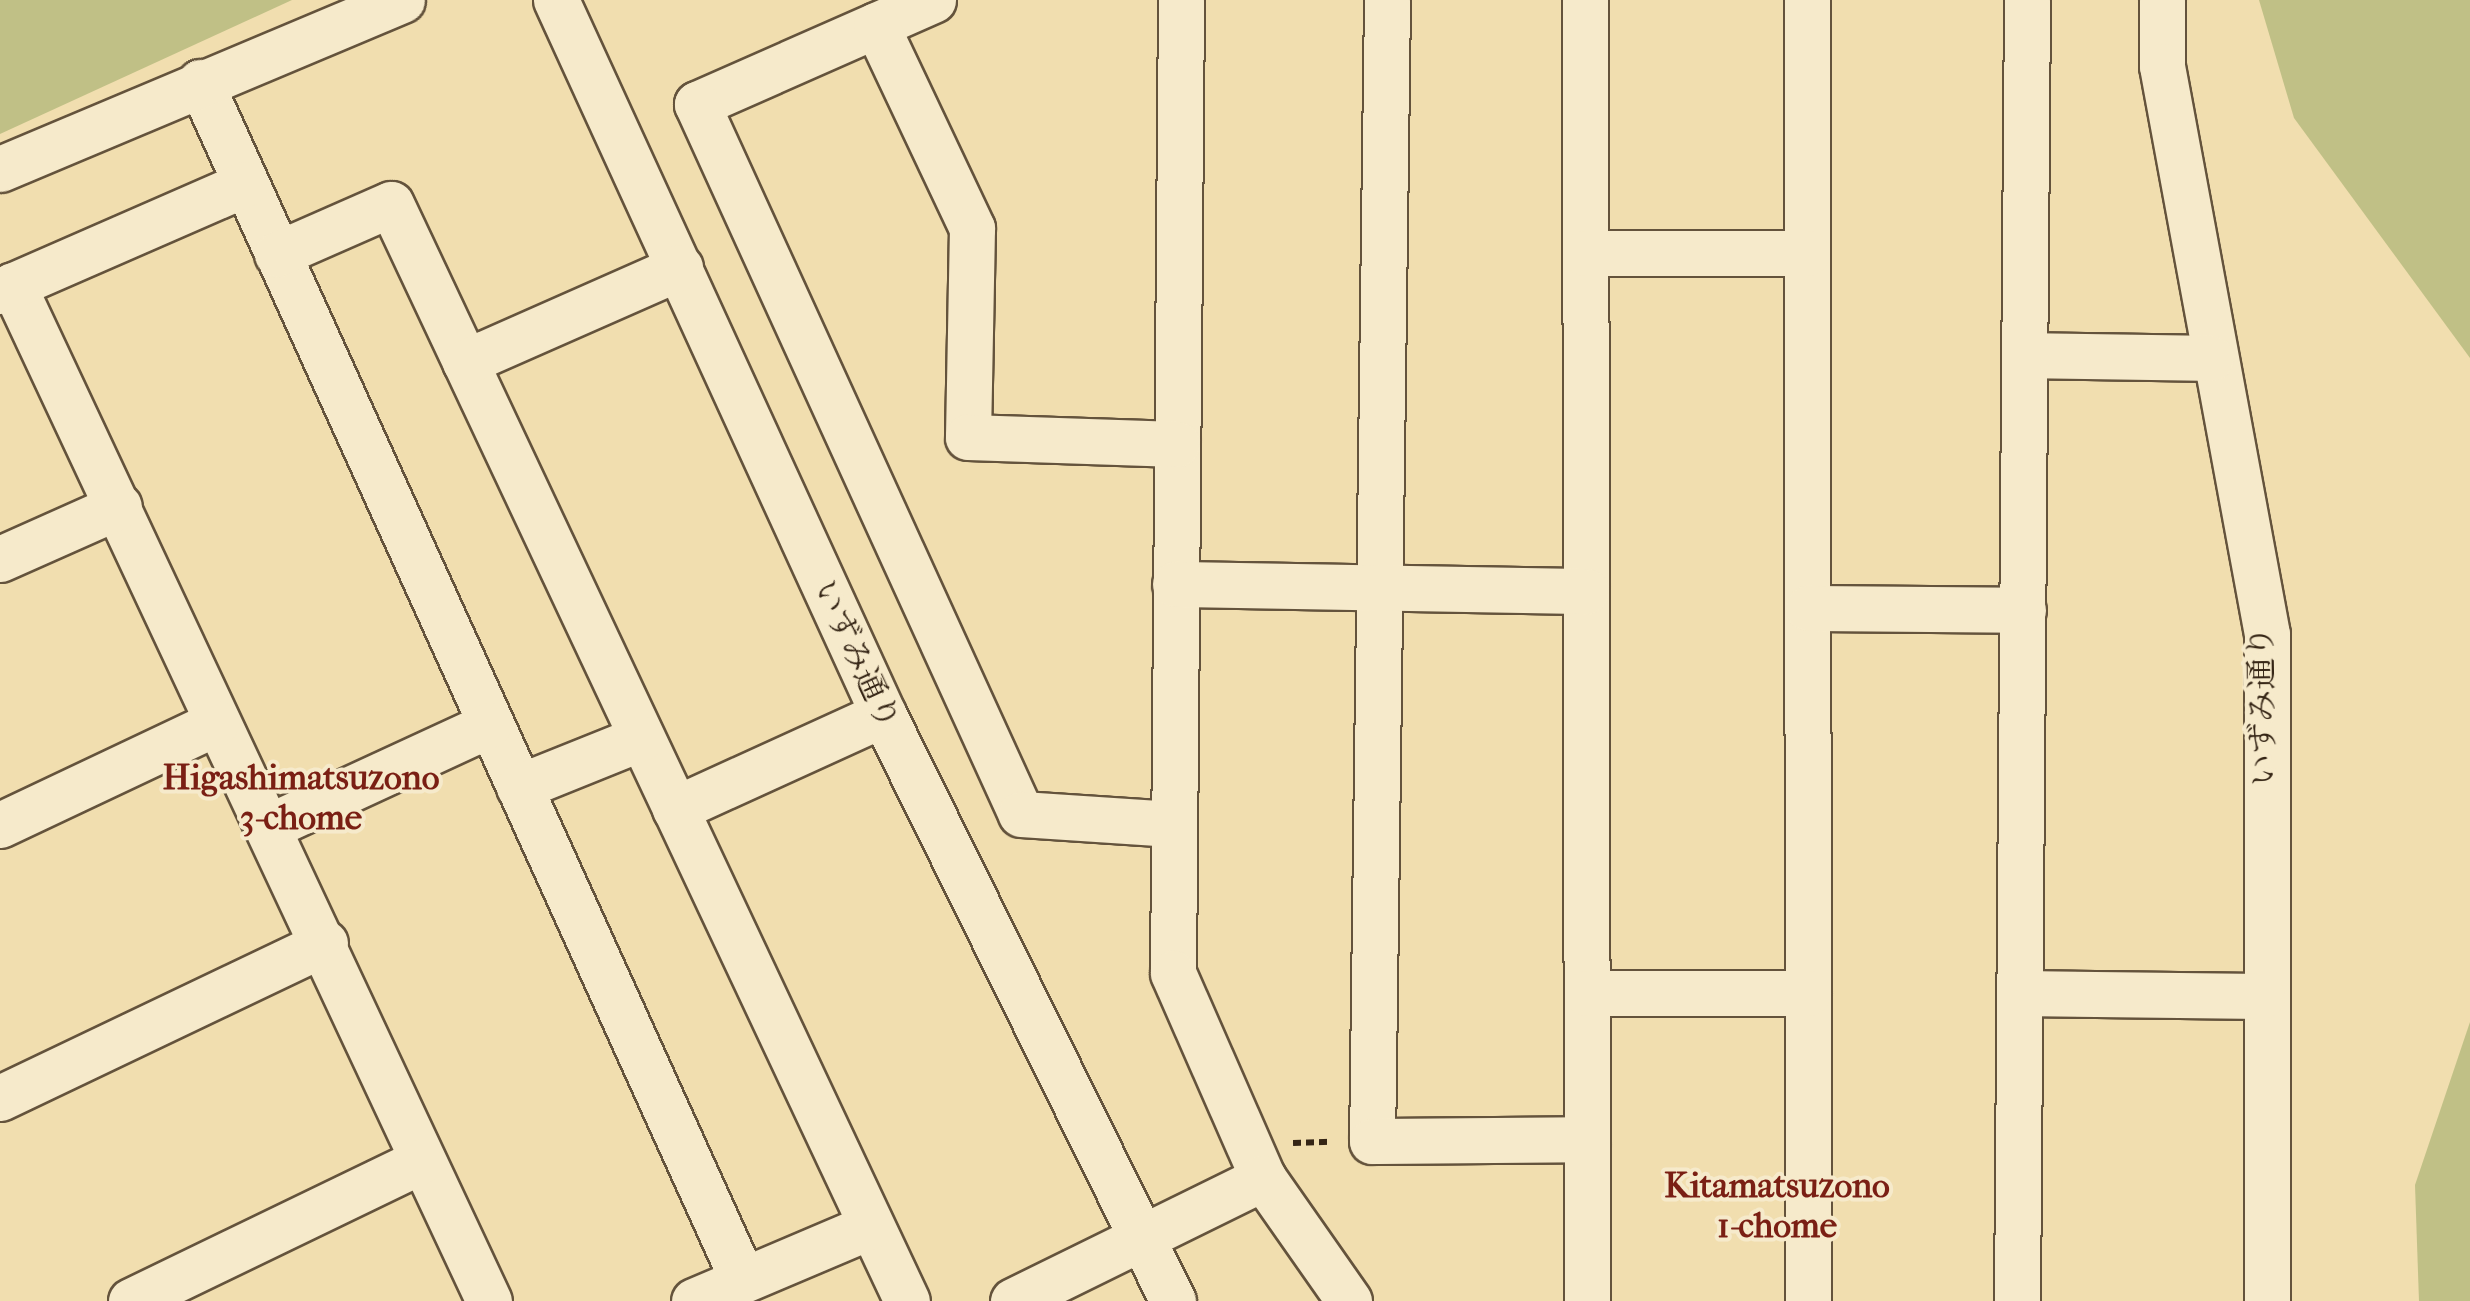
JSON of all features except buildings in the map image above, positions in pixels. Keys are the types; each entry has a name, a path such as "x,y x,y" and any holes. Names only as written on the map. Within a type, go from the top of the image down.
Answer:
{"street":[{"path":"0,170 200,82 402,0"},
{"name":"いずみ通り","path":"556,0 882,714 1138,1242 1173,1301"},
{"path":"933,0 697,104 1020,814 1173,824"},
{"path":"1182,0 1173,973 1256,1161 1349,1301"},
{"path":"1388,0 1384,589 1372,1141 1587,1139"},
{"path":"1585,0 1588,1301"},
{"path":"1807,0 1808,1301"},
{"path":"2017,1301 2028,0"},
{"name":"いずみ通り","path":"2162,0 2162,66 2211,358 2267,634 2262,996 2267,1301"},
{"path":"876,25 972,228 968,437 1177,444"},
{"path":"200,82 743,1280"},
{"path":"246,184 6,288 119,506 216,723 324,943 418,1162 488,1301"},
{"path":"277,254 391,204 906,1301"},
{"path":"1585,253 1807,253"},
{"path":"465,362 680,267"},
{"path":"2025,356 2211,358"},
{"path":"0,559 119,506"},
{"path":"1176,584 1586,591"},
{"path":"1808,608 2023,610"},
{"path":"675,809 882,714"},
{"path":"0,824 216,723"},
{"path":"268,827 489,724"},
{"path":"519,788 641,738"},
{"path":"0,1098 324,943"},
{"path":"1587,993 1808,992"},
{"path":"2020,992 2262,996"},
{"path":"1013,1301 1138,1242 1256,1161"},
{"path":"131,1301 418,1162"},
{"path":"694,1301 871,1226"}],"path":[{"path":"1256,1161 1372,1141"}],"green space":[{"path":"0,0 292,0 0,134"},
{"path":"2259,0 2470,0 2470,358 2294,118"},
{"path":"2470,1022 2470,1301 2419,1301 2415,1185"}],"district":[{"name":"Higashimatsuzono 3-chome","path":"301,798"},
{"name":"Kitamatsuzono 1-chome","path":"1777,1206"}]}
